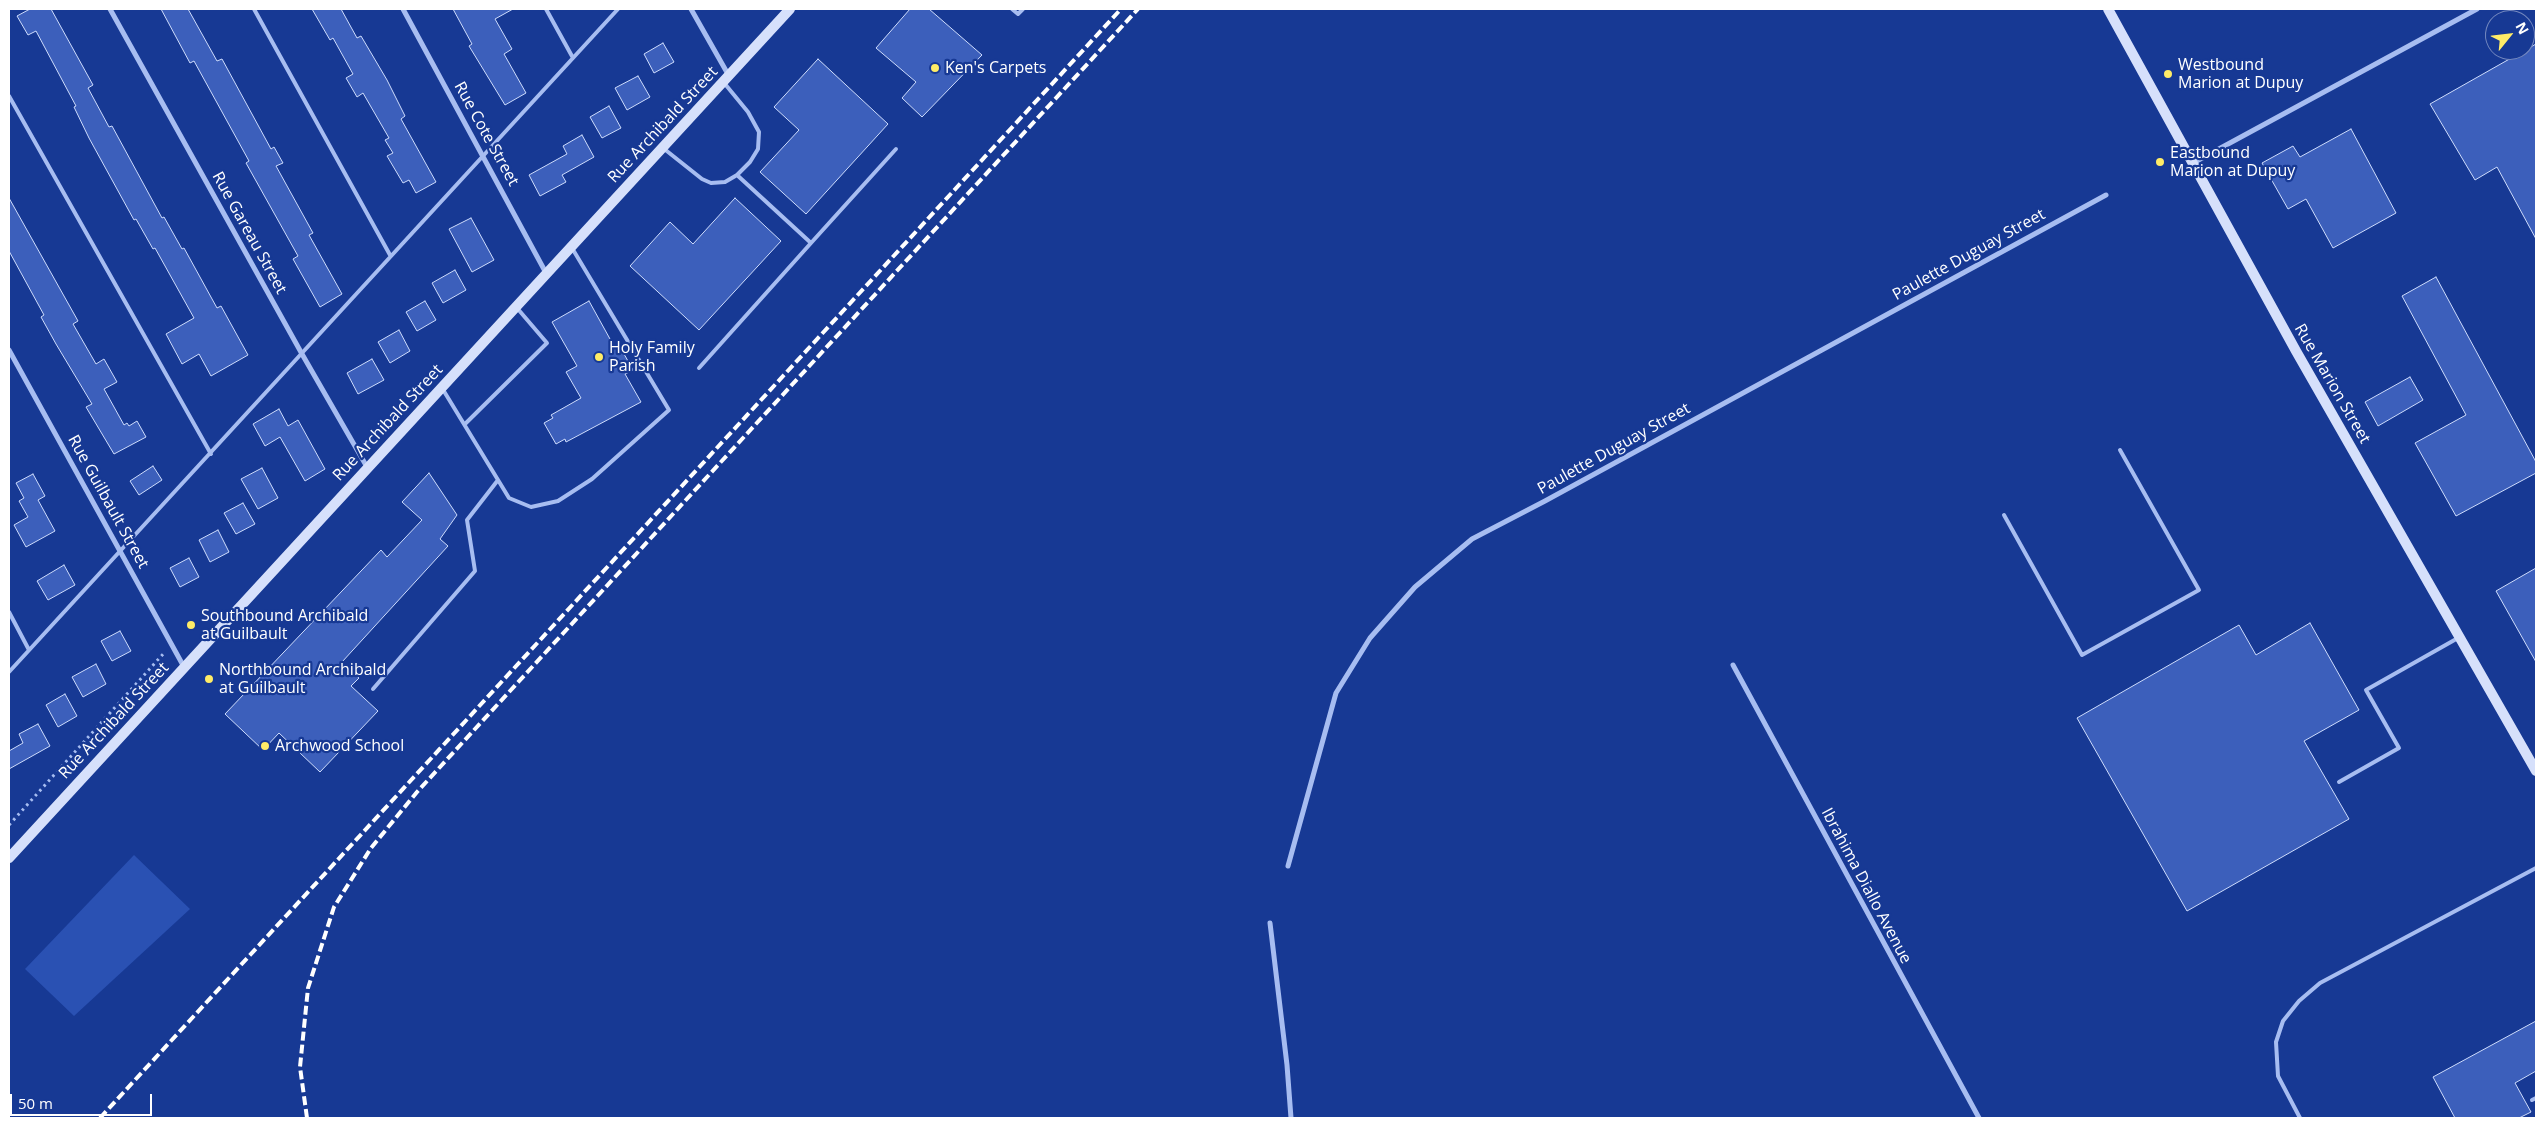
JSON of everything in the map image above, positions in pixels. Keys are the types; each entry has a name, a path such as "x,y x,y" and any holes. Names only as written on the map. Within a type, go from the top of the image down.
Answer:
{"main road":[{"name":"Rue Archibald Street","path":"9,858 790,9"},
{"name":"Rue Marion Street","path":"2108,9 2296,351 2536,771"}],"street":[{"name":"Rue Gareau Street","path":"110,9 302,354 368,467"},
{"name":"Rue Cote Street","path":"403,9 484,154 546,273"},
{"path":"691,9 726,79"},
{"path":"2194,163 2477,9"},
{"name":"Paulette Duguay Street","path":"1288,866 1336,694 1370,638 1415,588 1472,539 2106,195"},
{"name":"Rue Guilbault Street","path":"9,350 184,667"},
{"name":"Ibrahima Diallo Avenue","path":"1733,665 1979,1118"},
{"path":"1270,923 1287,1065 1291,1118"}],"lane":[{"path":"254,9 390,255"},
{"path":"546,9 573,58"},
{"path":"9,672 618,9"},
{"path":"1012,9 1018,14 1023,9"},
{"path":"662,147 702,179 711,183 725,182 737,175 758,149 759,132 726,79"},
{"path":"9,96 211,454"},
{"path":"699,368 896,149"},
{"path":"737,175 812,243"},
{"path":"442,388 509,498 532,507 558,501 592,479 668,410 571,247"},
{"path":"465,424 547,343 515,306"},
{"path":"2004,514 2082,655 2099,646 2199,590 2120,450"},
{"path":"373,689 475,571 467,520 498,480"},
{"path":"9,612 29,650"},
{"path":"2339,782 2399,748 2366,690 2460,637"},
{"path":"2300,1118 2278,1076 2276,1042 2283,1021 2299,1001 2320,983 2536,868"}],"path":[{"path":"9,824 172,644"}],"shaded area":[{"path":"134,855 190,909 74,1016 25,969"}],"building":[{"path":"30,9 51,9 93,85 88,88 109,127 112,126 162,218 164,217 182,249 184,248 217,308 221,306 248,355 211,376 199,354 182,364 166,334 194,318 155,248 153,249 136,219 134,220 89,138 74,107 76,106 36,31 28,35 17,16"},
{"path":"161,9 188,9 217,61 222,59 271,149 274,147 283,163 276,166 313,233 309,235 342,294 320,307 293,259 298,256 246,163 249,161 194,61 190,63"},
{"path":"312,9 341,9 357,38 361,36 387,80 405,116 401,119 436,182 416,193 409,180 403,183 387,156 393,153 385,140 389,138 363,93 357,97 346,78 353,74 333,38 330,40"},
{"path":"453,9 513,9 495,19 512,49 504,54 526,93 505,105 469,46 472,44"},
{"name":"Ken's Carpets","path":"910,9 929,9 982,55 922,117 902,98 916,82 876,48"},
{"path":"663,43 674,62 654,73 644,54"},
{"path":"2535,45 2536,239 2497,167 2475,180 2430,104 2508,60 2535,60"},
{"path":"818,59 888,124 806,214 760,172 799,130 774,107"},
{"path":"638,76 650,97 627,110 615,88"},
{"path":"609,106 621,128 602,138 590,117"},
{"path":"2351,129 2396,213 2333,248 2306,199 2288,209 2262,163 2293,146 2300,157"},
{"path":"582,135 594,157 562,175 566,182 540,196 529,175 567,154 563,146"},
{"path":"9,198 78,321 73,324 96,364 104,359 117,382 104,389 124,425 127,423 129,426 137,421 146,437 114,454 86,407 92,404 41,317 44,315 9,251"},
{"path":"735,198 781,241 699,330 630,266 670,222 693,244"},
{"path":"471,218 494,260 472,272 449,229"},
{"path":"455,270 466,290 443,303 432,283"},
{"path":"2436,277 2536,462 2536,473 2456,516 2415,443 2466,415 2402,296"},
{"path":"425,301 436,320 417,331 406,312"},
{"name":"Holy Family Parish","path":"589,301 615,348 619,345 633,370 625,374 641,402 566,442 565,439 556,444 544,423 553,418 551,415 581,398 566,372 577,366 552,322"},
{"path":"399,330 410,351 390,363 378,342"},
{"path":"372,359 384,380 358,394 347,373"},
{"path":"2410,377 2423,400 2378,426 2365,402"},
{"path":"279,409 288,426 298,420 325,469 305,481 280,437 265,446 253,424"},
{"path":"153,466 162,480 139,495 130,481"},
{"path":"262,468 278,498 258,509 241,479"},
{"path":"429,473 457,515 440,539 448,546 342,662 359,678 351,686 378,711 320,772 279,733 263,750 225,714 381,550 387,557 422,520 402,502"},
{"path":"33,474 45,496 38,500 55,531 26,547 14,525 28,517 19,501 24,498 16,483"},
{"path":"243,503 255,524 236,534 224,513"},
{"path":"218,530 229,552 210,562 199,540"},
{"path":"189,558 199,577 180,587 170,568"},
{"path":"64,565 75,585 48,600 37,581"},
{"path":"2536,568 2536,662 2496,591"},
{"path":"2310,623 2359,710 2304,741 2349,819 2187,911 2077,718 2239,625 2256,655"},
{"path":"120,631 131,651 112,661 101,641"},
{"path":"96,664 106,684 83,697 72,677"},
{"path":"65,694 77,716 58,727 46,705"},
{"path":"38,724 50,746 9,769 9,751 23,743 19,734"},
{"path":"2536,1021 2536,1071 2515,1083 2531,1112 2519,1118 2455,1118 2433,1077"}],"railway":[{"path":"100,1118 1121,9"},
{"path":"307,1118 300,1067 308,988 334,907 371,848 417,792 1138,9"}],"place":[{"name":"Ken's Carpets","path":"935,68"},
{"name":"Westbound Marion at Dupuy","path":"2168,74"},
{"name":"Eastbound Marion at Dupuy","path":"2160,162"},
{"name":"Holy Family Parish","path":"599,357"},
{"name":"Southbound Archibald at Guilbault","path":"191,625"},
{"name":"Northbound Archibald at Guilbault","path":"209,679"},
{"name":"Archwood School","path":"265,746"}]}
